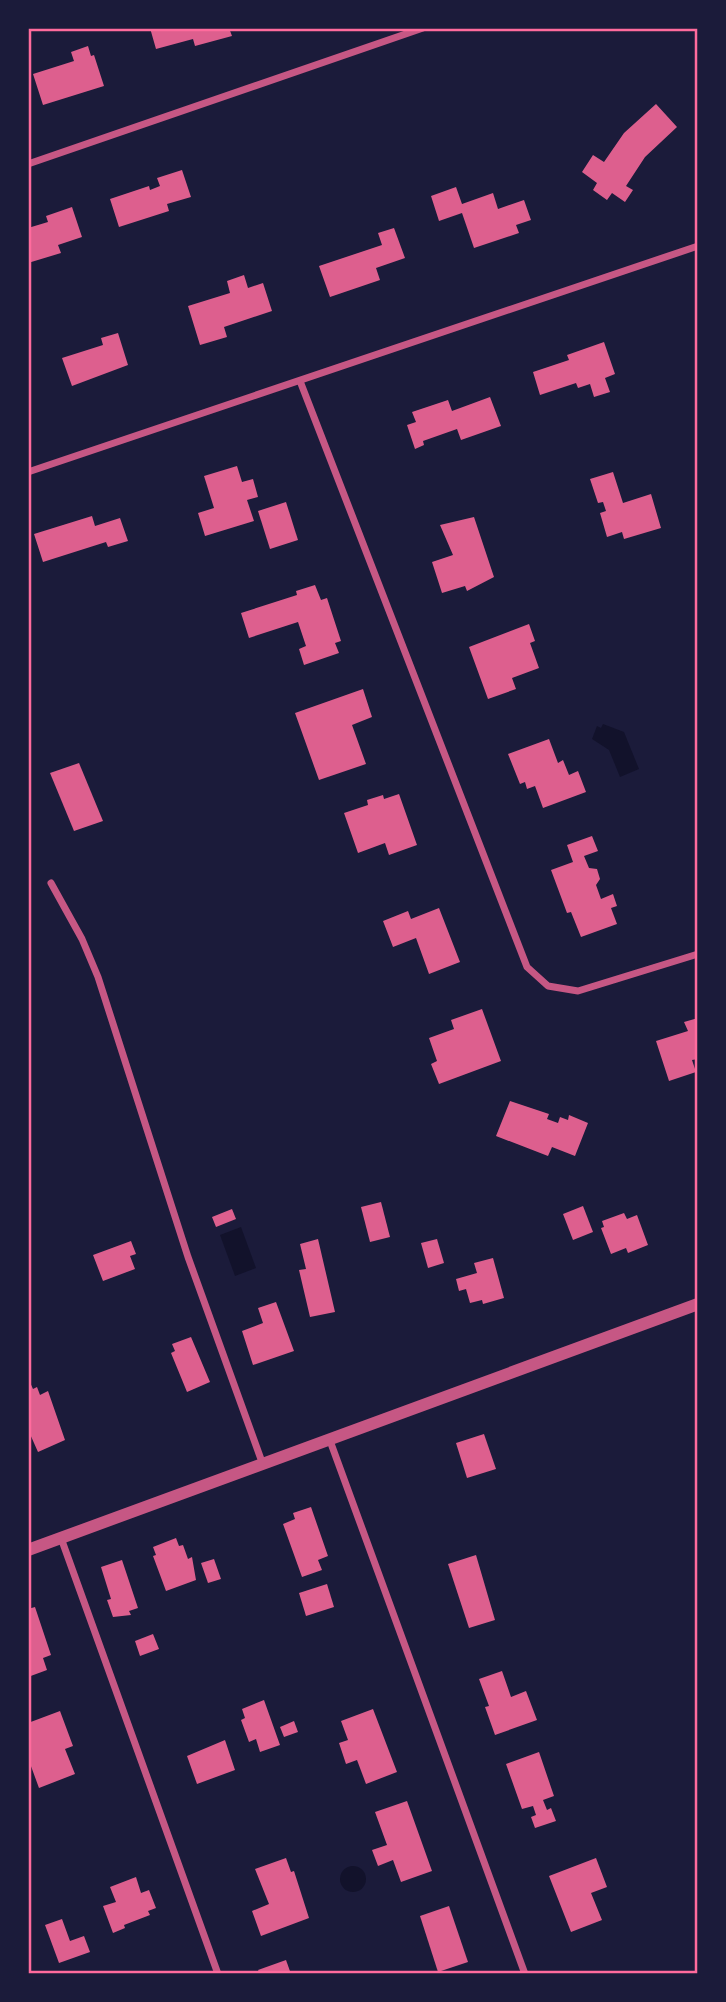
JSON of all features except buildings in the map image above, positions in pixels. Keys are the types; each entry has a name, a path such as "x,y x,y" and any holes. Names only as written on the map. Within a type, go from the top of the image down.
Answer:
{"street":[{"path":"28,164 423,28"},
{"path":"28,472 698,246"},
{"path":"300,381 527,967 548,986 578,991 698,954"},
{"path":"51,883 82,939 97,977 188,1257 262,1462"},
{"path":"28,1550 329,1437 698,1304"},
{"path":"329,1437 525,1974"},
{"path":"61,1538 218,1974"}],"shaded area":[{"path":"603,724 624,732 639,769 620,777 609,750 592,739 597,726 601,728"},
{"path":"241,1227 256,1268 235,1276 220,1235"},
{"path":"353,1866 363,1869 366,1879 363,1889 353,1892 343,1889 340,1879 343,1869"}]}
